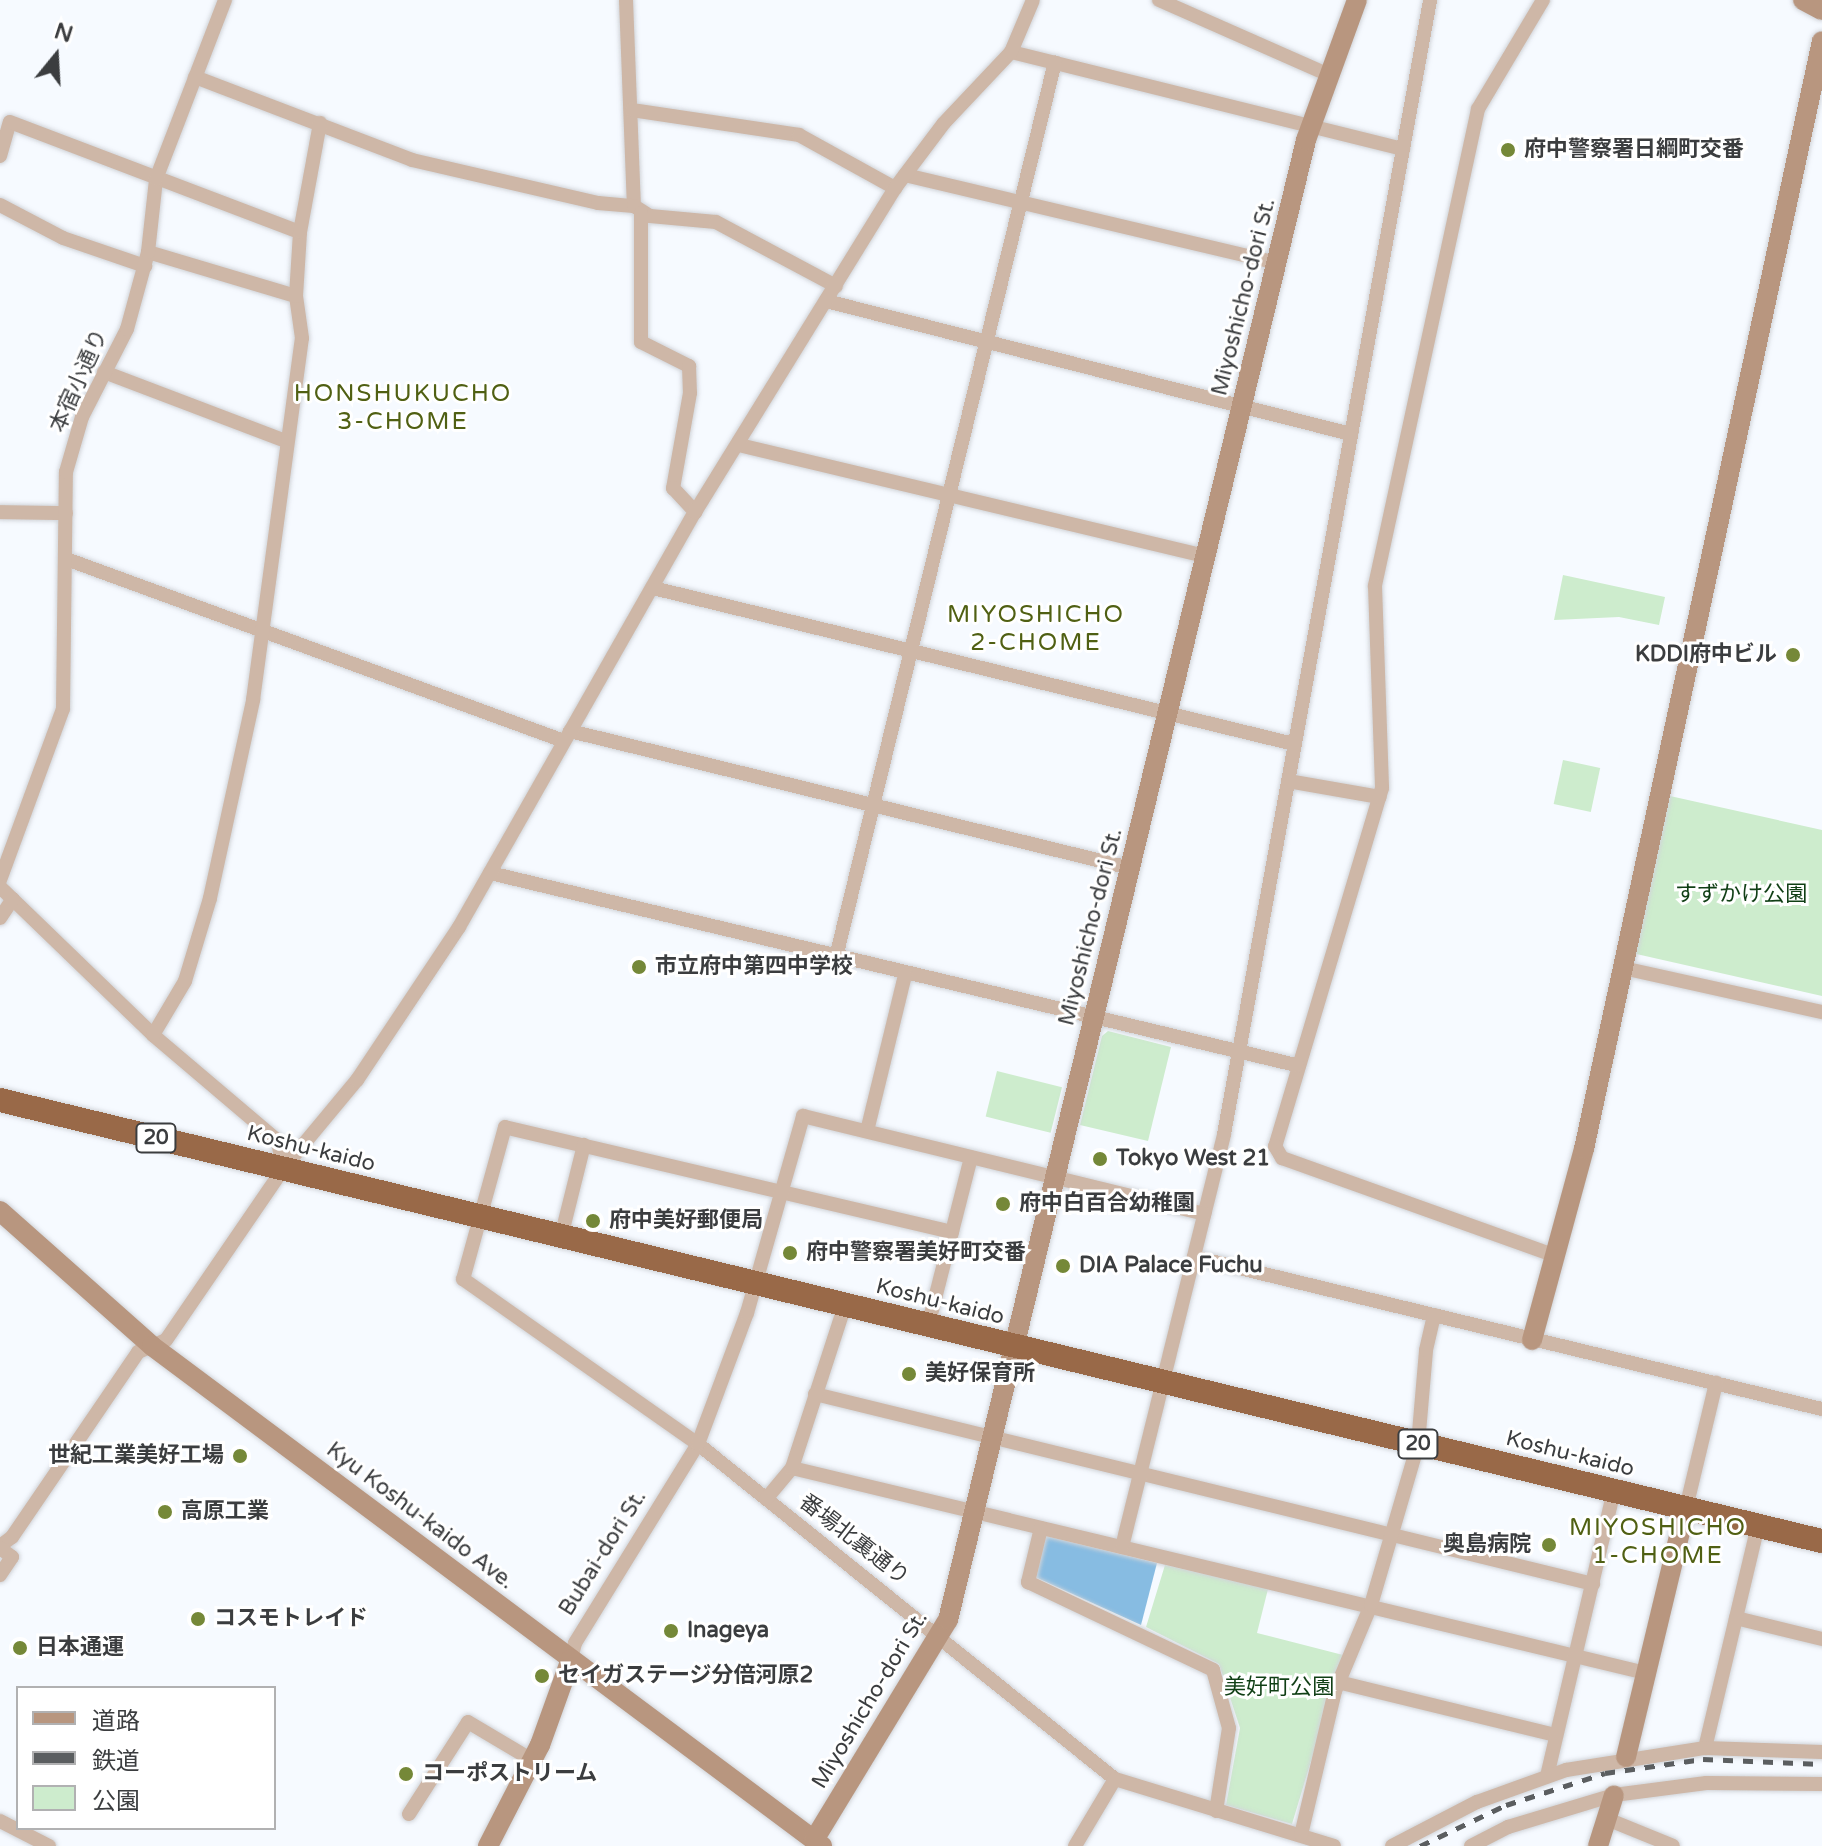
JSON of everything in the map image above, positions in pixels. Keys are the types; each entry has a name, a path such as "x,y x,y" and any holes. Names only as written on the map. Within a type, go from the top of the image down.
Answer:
{"highway":[{"name":"Koshu-kaido","path":"0,1100 1822,1541"}],"street":[{"name":"本宿小通り","path":"0,880 63,709 69,560 66,472 82,417 127,329 147,259 156,179 225,0"},
{"path":"626,0 638,210 641,342 689,366 690,393 673,488 695,512"},
{"path":"0,1575 12,1557 0,1547 12,1537 138,1352 166,1340 283,1169 357,1080 490,873 695,512 895,188 944,123 1011,52 1033,0"},
{"path":"1159,0 1329,75"},
{"name":"Miyoshicho-dori St.","path":"818,1843 941,1637 1311,125 1357,0"},
{"path":"1122,1547 1194,1257 1238,1054 1430,0"},
{"path":"1543,0 1478,109 1394,482 1375,586 1380,797 1276,1138 1282,1158 1553,1255"},
{"path":"1803,0 1822,10"},
{"path":"1532,1340 1584,1149 1822,41"},
{"path":"1011,52 1403,149"},
{"path":"836,957 1055,62"},
{"path":"195,77 412,160 598,203 716,222 836,286"},
{"path":"632,110 799,135 895,188"},
{"path":"0,156 10,122 300,232"},
{"path":"153,1035 185,981 210,898 265,628 286,441 302,338 296,296 300,232 320,123"},
{"path":"905,175 1020,205 1277,263"},
{"path":"0,205 63,238 296,296"},
{"path":"826,301 986,345 1351,434"},
{"path":"104,372 286,441"},
{"path":"739,445 1206,556"},
{"path":"0,512 66,513"},
{"path":"69,560 567,736 873,805 1130,868"},
{"path":"653,588 1294,744"},
{"path":"1288,781 1380,797"},
{"path":"490,873 1093,1020 1296,1065"},
{"path":"0,887 153,1035 278,1141 283,1169"},
{"path":"0,918 13,899"},
{"path":"1623,968 1822,1012"},
{"path":"905,975 867,1131 1204,1214"},
{"name":"Bubai-dori St.","path":"488,1846 532,1760 575,1643 698,1444 747,1313 803,1116 867,1131"},
{"path":"478,1217 505,1127 952,1232"},
{"path":"561,1237 584,1145"},
{"path":"928,1326 971,1157"},
{"name":"Kyu Koshu-kaido Ave.","path":"0,1211 152,1346 818,1843"},
{"name":"番場北裏通り","path":"478,1217 463,1279 698,1444 1115,1779 1334,1846"},
{"path":"1194,1257 1822,1409"},
{"path":"766,1499 792,1468 845,1305"},
{"path":"1301,1835 1338,1682 1371,1605 1394,1535 1418,1444 1426,1350 1434,1315"},
{"path":"1626,1757 1716,1383"},
{"path":"815,1394 1593,1584"},
{"path":"792,1468 1646,1673"},
{"path":"1547,1776 1614,1491"},
{"path":"1705,1748 1758,1526"},
{"path":"1041,1528 1028,1582 1213,1670 1229,1728 1216,1811"},
{"path":"1736,1618 1822,1639"},
{"path":"1338,1682 1556,1735"},
{"path":"409,1814 468,1722 532,1760"},
{"path":"1392,1846 1477,1802 1547,1776 1626,1757 1705,1748 1822,1752"},
{"path":"1075,1846 1115,1779"},
{"path":"1471,1846 1508,1827 1614,1795 1706,1783 1822,1784"},
{"path":"1598,1846 1614,1795"},
{"path":"1607,1819 1673,1846"},
{"path":"18,1830 49,1846"}],"green space":[{"path":"1563,575 1665,597 1659,625 1619,617 1554,620"},
{"path":"1563,760 1600,768 1591,812 1554,804"},
{"name":"すずかけ公園","path":"1670,796 1822,830 1822,996 1632,953"},
{"path":"1108,1031 1171,1047 1148,1141 1080,1125 1102,1036"},
{"path":"997,1071 1062,1087 1051,1133 986,1117"},
{"name":"美好町公園","path":"1165,1565 1268,1589 1257,1633 1343,1655 1292,1824 1226,1805 1240,1728 1219,1664 1146,1627"}],"water":[{"path":"1046,1536 1157,1563 1141,1625 1035,1577"}],"railway":[{"path":"1420,1846 1506,1805 1605,1773 1703,1759 1822,1764"}],"place":[{"name":"府中警察署日綱町交番","path":"1508,150"},
{"name":"KDDI府中ビル","path":"1793,655"},
{"name":"市立府中第四中学校","path":"639,967"},
{"name":"Tokyo West 21","path":"1100,1159"},
{"name":"府中白百合幼稚園","path":"1003,1204"},
{"name":"府中美好郵便局","path":"593,1221"},
{"name":"府中警察署美好町交番","path":"790,1253"},
{"name":"DIA Palace Fuchu","path":"1063,1266"},
{"name":"美好保育所","path":"909,1374"},
{"name":"世紀工業美好工場","path":"240,1456"},
{"name":"高原工業","path":"165,1512"},
{"name":"奥島病院","path":"1549,1545"},
{"name":"コスモトレイド","path":"198,1619"},
{"name":"Inageya","path":"671,1631"},
{"name":"日本通運","path":"20,1648"},
{"name":"セイガステージ分倍河原2","path":"542,1676"},
{"name":"コーポストリーム","path":"406,1774"}],"district":[{"name":"HONSHUKUCHO 3-CHOME","path":"403,408"},
{"name":"MIYOSHICHO 2-CHOME","path":"1036,629"},
{"name":"MIYOSHICHO 1-CHOME","path":"1658,1542"}]}
